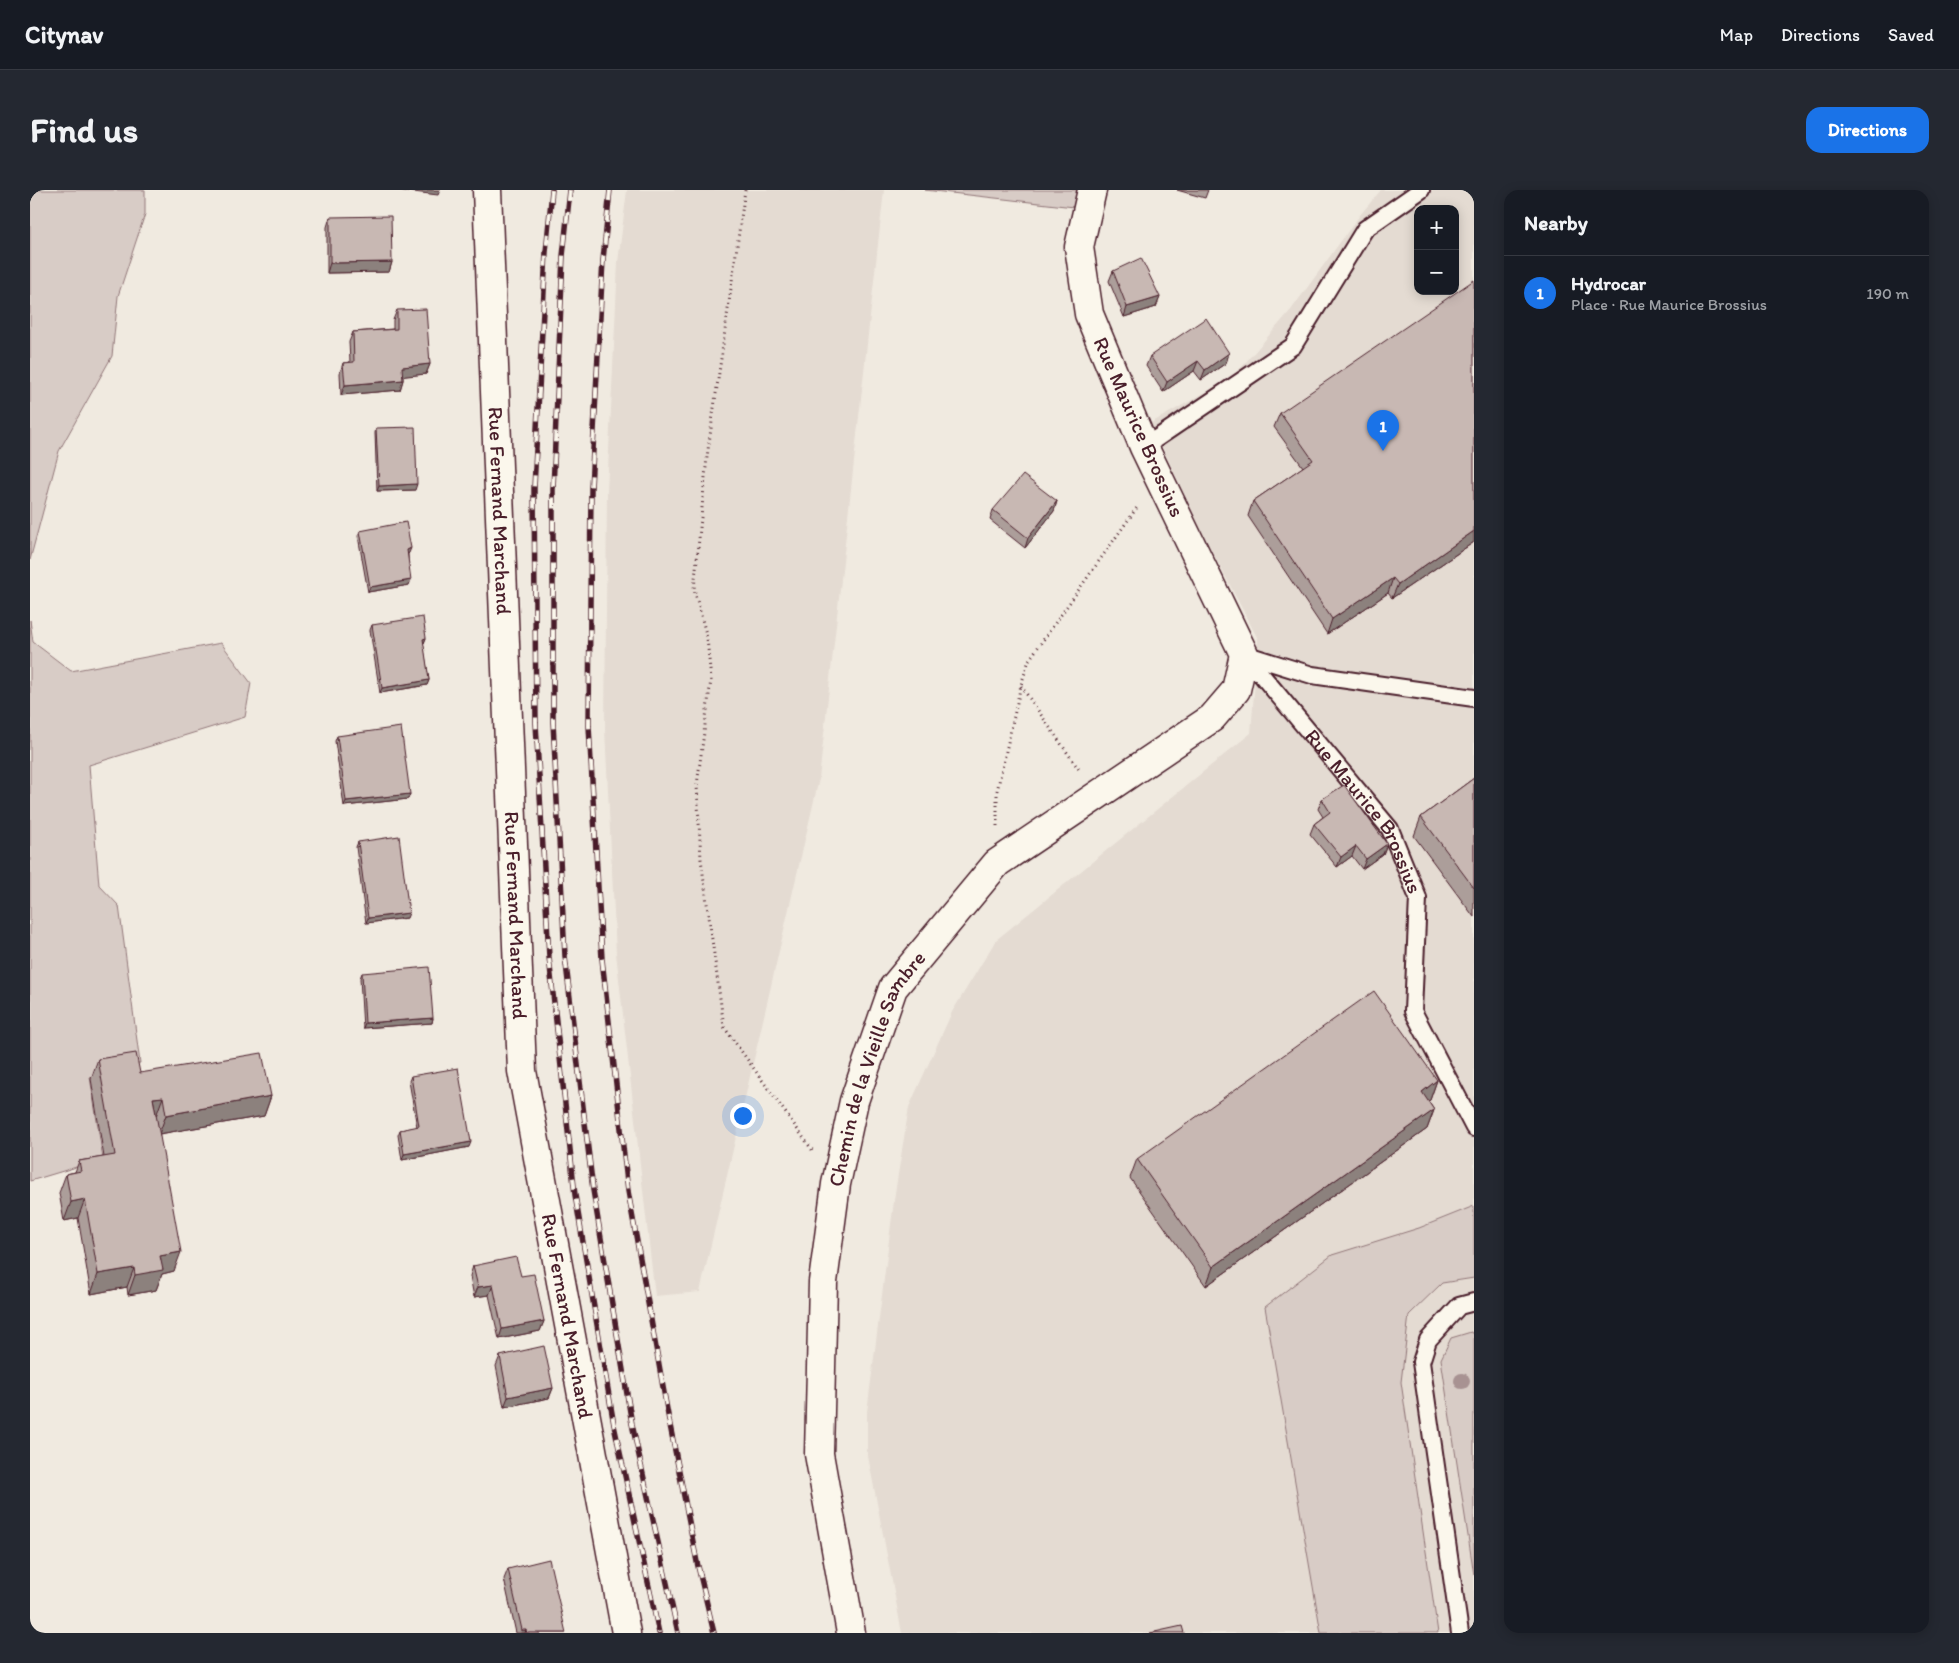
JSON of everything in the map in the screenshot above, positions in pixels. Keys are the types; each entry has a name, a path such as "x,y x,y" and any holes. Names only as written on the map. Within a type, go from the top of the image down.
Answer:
{"street":[{"name":"Rue Fernand Marchand","path":"487,190 522,1071 626,1633"},
{"name":"Rue Maurice Brossius","path":"1092,190 1079,247 1089,314 1144,447 1244,654"},
{"name":"Chemin de la Vieille Sambre","path":"851,1633 819,1454 823,1282 836,1184 854,1100 893,988 998,863 1212,718 1236,690 1244,654"}],"lane":[{"path":"1144,447 1293,346 1364,229 1421,190"},
{"path":"1244,654 1312,676 1474,698"},
{"name":"Rue Maurice Brossius","path":"1244,654 1390,829 1418,898 1413,1011 1474,1128"},
{"path":"1460,1633 1421,1362 1428,1340 1459,1306 1474,1302"}],"path":[{"path":"745,190 707,457 694,589 707,638 711,680 697,785 701,859 724,1027 836,1184"},
{"path":"998,863 997,791 1021,685 1029,660 1158,477"},
{"path":"1021,685 1097,796"}],"shaded area":[{"path":"30,190 145,190 145,214 118,296 112,356 59,451 30,560"},
{"path":"627,190 884,190 819,779 700,1292 655,1296 616,953 605,729 607,492 618,262"},
{"path":"925,190 1078,190 1074,207"},
{"path":"1381,190 1474,190 1474,1206 1419,1228 1265,1308 1269,1330 1403,1289 1474,1278 1474,1633 902,1633 867,1451 867,1412 895,1193 909,1107 952,1012 996,940 1251,733 1258,639 1202,532 1151,423 1233,377 1291,310 1360,215"},
{"path":"30,620 33,642 71,671 221,643 251,683 245,717 89,765 99,885 119,906 140,1063 102,1066 102,1074 90,1077 103,1159 30,1181"},
{"path":"1474,1206 1474,1278 1442,1283 1409,1315 1401,1382 1438,1633 1321,1633 1265,1307 1332,1255 1419,1228"},
{"path":"1471,1332 1474,1334 1474,1575 1441,1359 1451,1338"}],"building":[{"path":"391,216 392,262 330,263 330,217"},
{"path":"1141,258 1160,297 1127,307 1113,271"},
{"path":"1474,280 1474,531 1398,584 1393,578 1332,619 1253,501 1313,460 1280,413 1452,295 1459,295 1459,290"},
{"path":"426,309 430,364 402,367 403,380 345,385 343,363 354,362 353,332 397,329 397,310"},
{"path":"1206,318 1229,353 1205,370 1198,361 1167,382 1150,356"},
{"path":"415,427 417,484 379,486 376,428"},
{"path":"1023,475 1057,501 1028,538 993,510"},
{"path":"406,522 411,548 407,550 411,580 370,587 360,531"},
{"path":"423,617 426,638 423,639 429,680 382,688 372,625"},
{"path":"401,727 410,794 346,801 337,736"},
{"path":"1474,778 1474,888 1421,817"},
{"path":"1344,785 1387,844 1366,859 1356,846 1341,857 1314,824 1330,812 1322,799"},
{"path":"399,836 409,913 368,918 358,842"},
{"path":"429,967 433,1018 365,1023 362,973"},
{"path":"1374,991 1437,1080 1422,1092 1434,1110 1213,1267 1137,1159"},
{"path":"136,1053 140,1073 262,1053 271,1096 166,1115 163,1097 153,1098 181,1252 160,1256 163,1270 135,1275 134,1268 98,1274 85,1199 71,1202 66,1174 81,1171 79,1161 115,1155 98,1059"},
{"path":"458,1068 471,1142 404,1154 400,1130 419,1126 411,1076"},
{"path":"516,1257 521,1276 534,1274 544,1321 502,1329 493,1285 478,1287 473,1266"},
{"path":"544,1346 553,1388 508,1397 500,1356"},
{"path":"549,1559 566,1633 527,1633 526,1630 522,1630 508,1569"},
{"path":"1182,1626 1184,1633 1150,1633"}],"railway":[{"path":"552,190 546,252 534,488 536,723 549,957 575,1195 614,1425 659,1633"},
{"path":"570,190 563,256 553,489 553,722 565,956 593,1190 632,1424 678,1633"},
{"path":"610,190 603,260 591,488 589,726 602,959 628,1191 668,1415 697,1562 714,1633"}],"place":[{"name":"Hydrocar","path":"1383,451"}]}
